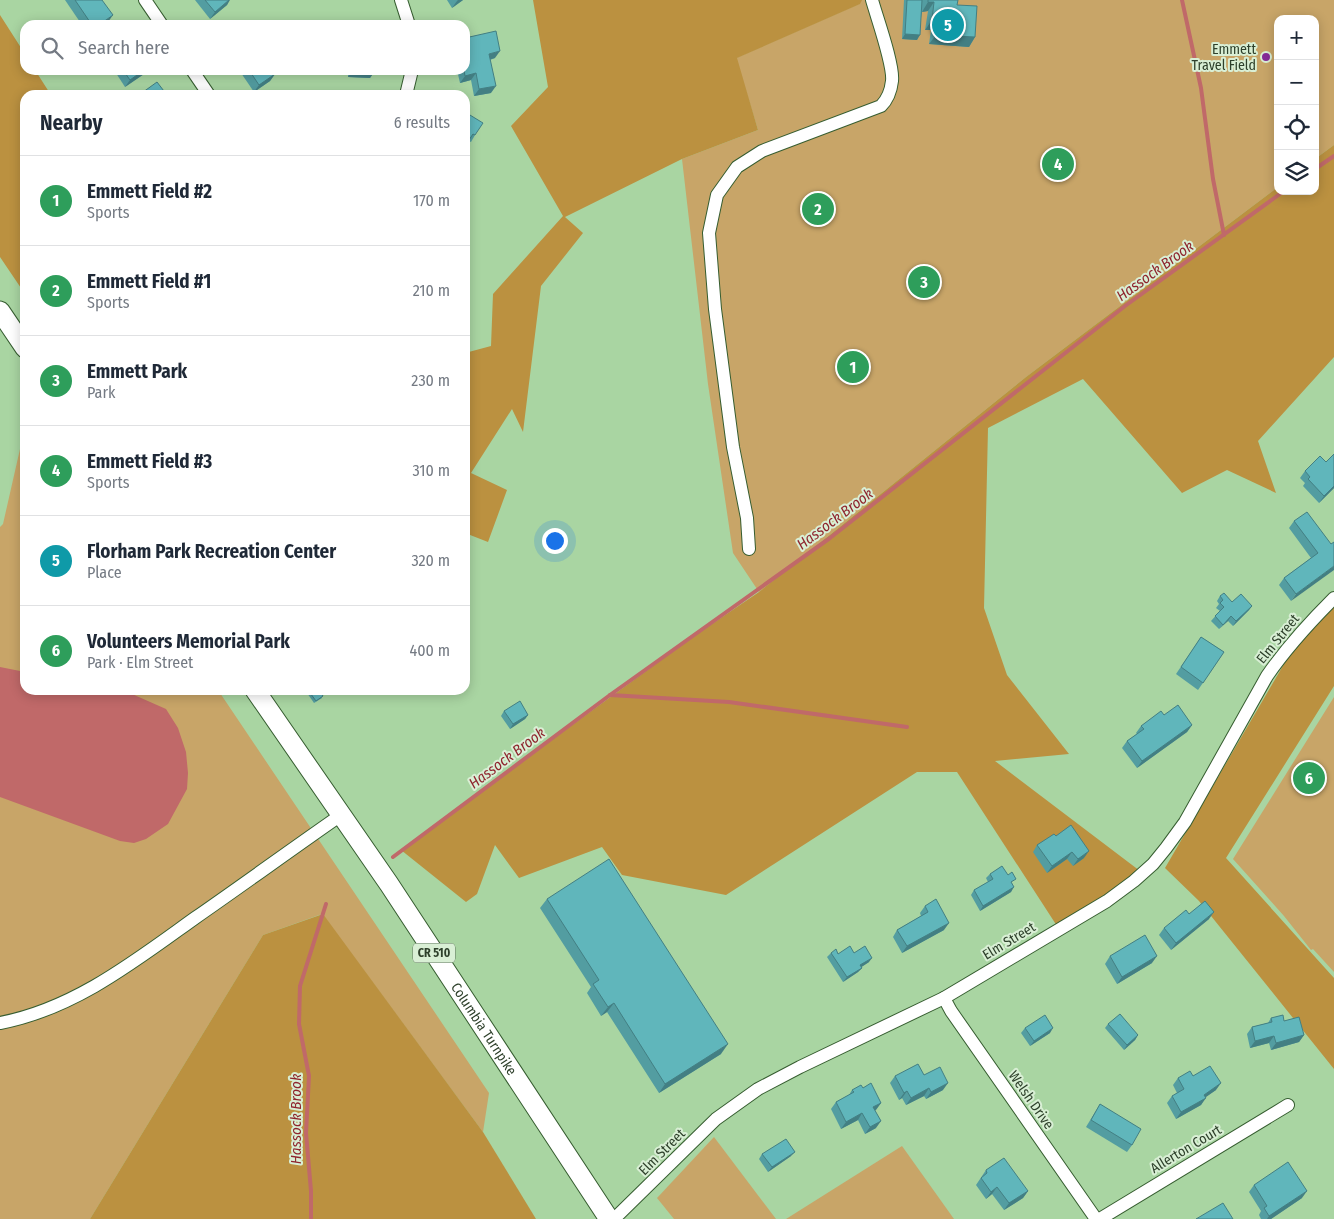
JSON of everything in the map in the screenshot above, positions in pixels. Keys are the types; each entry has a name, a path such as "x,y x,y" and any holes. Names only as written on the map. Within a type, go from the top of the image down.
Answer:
{"main road":[{"path":"0,311 20,341"},
{"name":"Columbia Turnpike","path":"258,695 389,884 609,1219"}],"street":[{"path":"145,0 159,20"},
{"path":"401,0 407,20"},
{"path":"749,549 747,518 733,447 715,309 709,233 717,195 737,167 762,151 881,106 887,100 893,79 872,0"},
{"path":"195,75 206,90"},
{"path":"407,90 411,75"},
{"name":"Elm Street","path":"614,1219 716,1119 758,1089 944,998 1107,900 1134,881 1166,848 1185,822 1267,676 1283,653 1334,598"},
{"path":"0,1023 19,1020 73,999 121,969 341,815"},
{"name":"Welsh Drive","path":"944,998 950,1010 1096,1219"},
{"name":"Allerton Court","path":"1100,1219 1288,1105"}],"shaded area":[{"path":"533,0 862,0 860,4 737,58 758,130 682,159 565,217 583,233 541,286 523,432 512,409 471,473 507,490 488,542 470,535 470,352 491,346 493,294 563,216 511,126 548,87"},
{"path":"859,0 1334,0 1334,145 1319,156 1319,15 1274,15 1274,190 1026,377 759,592 733,553 708,384 682,159 758,130 736,58 859,4"},
{"path":"0,15 20,46 20,75 38,75 48,90 20,90 20,287 0,257"},
{"path":"1334,145 1334,357 1258,441 1276,493 1227,470 1182,493 1083,379 988,428 984,608 1007,675 1069,754 995,761 1140,871 1101,902 1057,926 957,772 917,772 726,895 622,875 602,847 519,878 495,845 477,894 466,902 401,850 690,639 759,592 1026,377 1274,190 1274,195 1319,195 1319,156"},
{"path":"20,449 20,695 221,695 489,1093 483,1132 322,914 263,935 90,1219 0,1219 0,527 3,524"},
{"path":"1334,597 1334,686 1226,858 1334,978 1334,1069 1199,901 1165,868 1309,621"},
{"path":"0,667 20,671 20,695 134,695 166,709 178,728 186,752 187,789 168,824 146,839 134,843 120,841 0,797"},
{"path":"1334,697 1334,972 1313,949 1311,950 1284,916 1233,859"},
{"path":"323,914 483,1132 536,1219 90,1219 263,935"},
{"path":"714,1137 776,1219 674,1219 657,1198"},
{"path":"902,1146 954,1219 786,1219"}],"building":[{"path":"75,0 102,0 113,15 106,20 89,20"},
{"path":"205,0 229,0 215,12"},
{"path":"907,0 922,0 920,35 905,34"},
{"path":"928,0 958,0 957,5 977,6 975,37 936,35 937,20 932,20 934,2 928,2"},
{"path":"496,31 500,51 489,54 496,86 479,89 476,73 470,75 470,37"},
{"path":"126,75 137,75 130,80"},
{"path":"252,75 274,75 259,85"},
{"path":"157,82 163,90 146,90"},
{"path":"470,115 483,123 475,135 473,134 470,138"},
{"path":"1334,454 1334,486 1324,496 1308,479 1310,477 1305,471 1320,456 1326,462"},
{"path":"1307,512 1331,544 1334,542 1334,566 1296,594 1284,578 1318,553 1294,521"},
{"path":"1224,593 1232,602 1241,594 1252,606 1236,621 1231,616 1223,625 1215,616 1224,607 1220,603 1223,600 1220,596"},
{"path":"1201,637 1224,652 1203,683 1181,667"},
{"path":"312,695 322,695 323,696 316,701"},
{"path":"520,701 528,715 513,724 504,711"},
{"path":"1178,705 1192,725 1142,761 1127,741 1144,729 1141,726 1161,711 1164,715"},
{"path":"1071,825 1089,851 1078,859 1072,852 1052,866 1037,845 1054,834 1056,836"},
{"path":"609,859 728,1044 665,1084 614,1003 608,1007 593,984 599,980 547,899"},
{"path":"1002,866 1008,875 1012,872 1016,879 1011,882 1014,887 983,906 974,890 993,879 990,874"},
{"path":"936,899 949,923 907,946 897,930 928,912 925,906"},
{"path":"1205,901 1214,912 1176,943 1164,928 1186,910 1189,914"},
{"path":"1145,935 1157,956 1122,977 1110,956"},
{"path":"850,946 854,953 865,946 872,958 860,965 862,968 847,977 831,953 836,949 838,954"},
{"path":"1120,1014 1138,1035 1127,1045 1108,1024"},
{"path":"1045,1015 1053,1028 1034,1041 1025,1028"},
{"path":"1283,1015 1284,1021 1299,1017 1304,1035 1276,1043 1274,1036 1255,1041 1252,1027 1272,1022 1271,1018"},
{"path":"918,1064 924,1075 940,1067 948,1083 931,1092 929,1088 911,1098 907,1091 904,1093 895,1076"},
{"path":"1210,1066 1221,1083 1204,1095 1206,1098 1181,1112 1172,1096 1184,1089 1178,1078 1190,1071 1193,1076"},
{"path":"871,1083 881,1103 873,1107 881,1121 870,1127 862,1113 846,1122 836,1102 854,1092 852,1090 861,1085 863,1088"},
{"path":"1100,1104 1141,1129 1132,1145 1091,1120"},
{"path":"786,1139 795,1152 772,1167 762,1154"},
{"path":"1004,1158 1028,1191 1009,1203 997,1187 991,1192 981,1178 987,1173 986,1170"},
{"path":"1288,1162 1307,1191 1269,1216 1264,1208 1267,1206 1254,1185"},
{"path":"1223,1203 1233,1219 1196,1219"}],"waterway":[{"path":"1182,0 1201,88 1213,179 1224,235"},
{"name":"Hassock Brook","path":"1319,166 1334,156"},
{"name":"Hassock Brook","path":"393,857 610,695 830,538 1125,306 1278,195"},
{"path":"610,695 729,702 907,727"},
{"name":"Hassock Brook","path":"311,1219 311,1191 306,1133 309,1076 299,1024 300,986 326,904"}],"place":[{"name":"Florham Park Recreation Center","path":"948,25"},
{"name":"Emmett Travel Field","path":"1266,57"},
{"name":"Emmett Field #3","path":"1058,164"},
{"name":"Emmett Field #1","path":"818,209"},
{"name":"Emmett Park","path":"924,282"},
{"name":"Emmett Field #2","path":"853,367"},
{"name":"Volunteers Memorial Park","path":"1309,778"}]}
